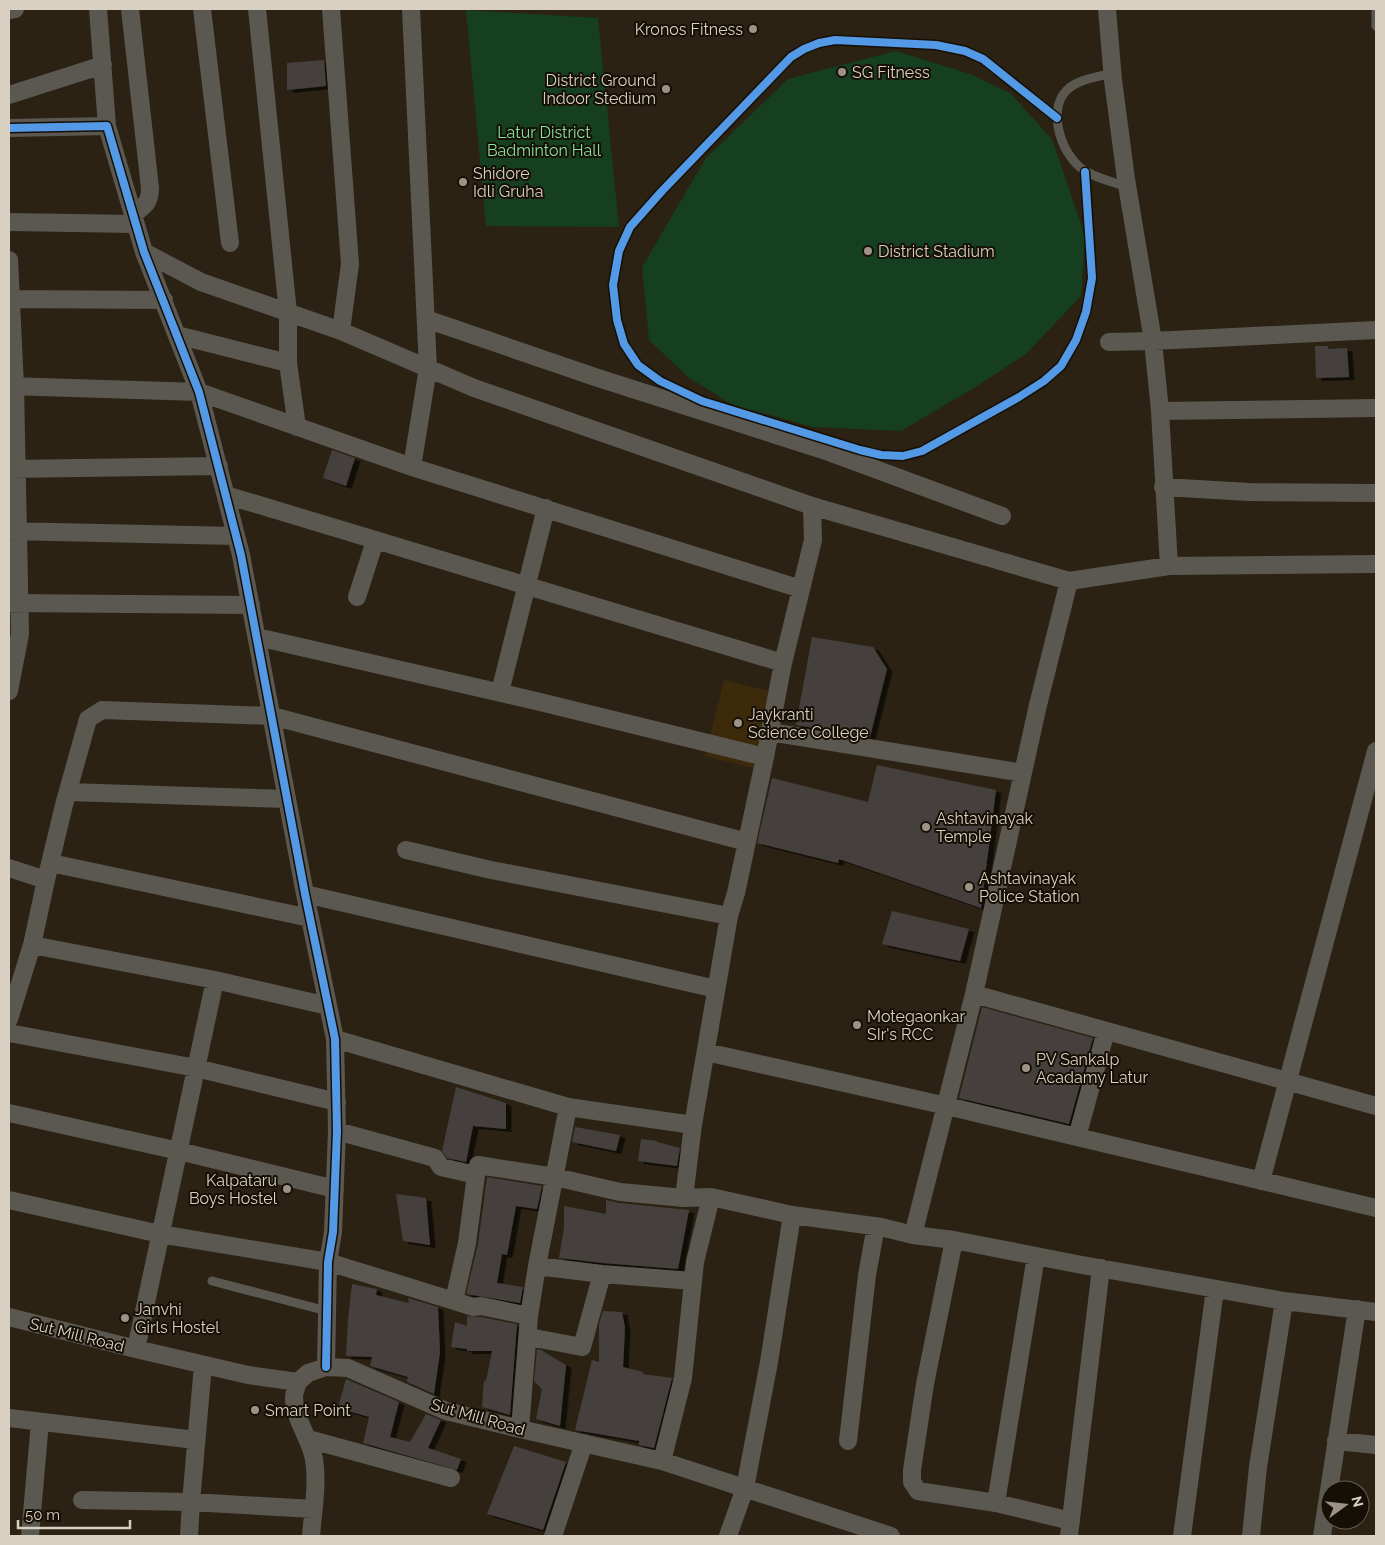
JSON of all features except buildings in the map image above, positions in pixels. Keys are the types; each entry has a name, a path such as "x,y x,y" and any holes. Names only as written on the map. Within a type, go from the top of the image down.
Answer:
{"street":[{"path":"9,10 15,9"},
{"path":"98,9 107,126 144,252 199,392 219,466 257,636 305,894 335,1039 337,1131 333,1232 328,1262 326,1367"},
{"path":"130,9 150,188 150,198 134,220"},
{"path":"202,9 230,243"},
{"path":"257,9 288,313 288,363 297,427"},
{"path":"330,9 350,264 341,331"},
{"path":"412,9 428,368 412,467"},
{"path":"1108,9 1113,73 1128,187 1153,342 1160,411 1169,566"},
{"path":"9,95 103,65"},
{"path":"9,128 107,126"},
{"path":"9,222 134,220"},
{"path":"144,252 201,282 341,331 474,388 812,506 1069,580 1169,566 1376,564"},
{"path":"9,260 14,603 20,634 9,691"},
{"path":"10,299 164,300"},
{"path":"426,319 595,377 829,452 1002,516"},
{"path":"1108,342 1153,342 1376,330"},
{"path":"177,335 288,363"},
{"path":"12,386 199,392 412,467 801,589"},
{"path":"1160,411 1376,408"},
{"path":"13,469 219,466"},
{"path":"1164,487 1249,492 1376,493"},
{"path":"226,495 783,663"},
{"path":"684,1198 693,1125 729,916 747,842 783,663 813,540 812,506"},
{"path":"500,692 546,508"},
{"path":"13,531 236,536"},
{"path":"358,597 375,541"},
{"path":"913,1235 974,994 1023,773 1069,580"},
{"path":"14,603 250,605"},
{"path":"257,636 500,692 765,757"},
{"path":"9,1019 32,945 68,792 88,719 102,710 272,716 747,842"},
{"path":"770,732 1023,773"},
{"path":"1261,1181 1376,751"},
{"path":"68,792 287,799"},
{"path":"406,850 491,870 729,916"},
{"path":"9,868 49,872 310,918"},
{"path":"305,894 716,989"},
{"path":"32,945 216,980 328,1006"},
{"path":"136,1349 216,980"},
{"path":"974,994 1376,1106"},
{"path":"1077,1137 1106,1031"},
{"path":"9,1032 196,1068 337,1102"},
{"path":"335,1039 568,1108 693,1125"},
{"path":"706,1052 947,1106 1376,1208"},
{"path":"520,1430 529,1316 568,1108"},
{"path":"9,1113 335,1189"},
{"path":"337,1131 435,1158 441,1167 476,1174"},
{"path":"454,1301 467,1244 478,1164 555,1177 620,1192 684,1198 711,1197 792,1215 876,1226 913,1235 954,1240 1284,1301 1376,1312"},
{"path":"662,1460 683,1378 695,1262 711,1197"},
{"path":"9,1200 160,1234 328,1262 473,1307 481,1306 529,1316"},
{"path":"728,1536 745,1488 769,1362 792,1215"},
{"path":"848,1442 868,1275 876,1226"},
{"path":"954,1240 925,1384 912,1470 912,1482 918,1492 996,1503 1070,1528 1101,1268"},
{"path":"996,1503 1036,1256"},
{"path":"537,1266 602,1274 693,1280"},
{"path":"528,1337 582,1347 602,1274"},
{"path":"1182,1536 1215,1289"},
{"path":"1251,1536 1258,1467 1284,1301"},
{"path":"1322,1536 1357,1309"},
{"name":"Sut Mill Road","path":"9,1317 248,1375 298,1382 308,1373 326,1367 348,1368 446,1410 520,1430 662,1460 891,1536"},
{"path":"189,1536 190,1502 203,1365"},
{"path":"298,1382 294,1396 314,1459 315,1487 311,1536"},
{"path":"9,1418 196,1440"},
{"path":"30,1536 40,1422"},
{"path":"308,1439 451,1478"},
{"path":"1336,1441 1376,1445"},
{"path":"553,1536 584,1444"},
{"path":"82,1500 190,1502 313,1509"}],"lane":[{"path":"1376,9 1376,26"},
{"path":"1113,73 1088,79 1066,91 1058,103 1057,118 1059,132 1066,150 1085,172 1128,187"},
{"path":"212,1281 328,1311"}],"shaded area":[{"name":"Jaykranti Science College","path":"724,680 768,691 753,768 705,756"}],"green space":[{"name":"Latur District Badminton Hall","path":"466,10 598,18 619,227 486,226"},
{"name":"District Stadium","path":"896,51 970,74 1010,93 1052,139 1085,236 1081,296 1026,354 979,385 901,431 813,427 731,404 688,377 649,340 642,267 706,158 788,79"}],"cycle path":[{"path":"1057,118 983,59 965,51 936,45 835,40 819,43 804,49 791,57 662,191 630,227 619,251 613,285 617,320 624,344 638,365 660,381 702,401 881,455 903,456 922,451 1019,397 1044,381 1061,366 1076,340 1086,312 1092,278 1085,172"},
{"path":"9,128 107,126 144,252 199,392 241,555 305,894 335,1039 337,1131 333,1232 328,1262 326,1367"}],"place":[{"name":"Kronos Fitness","path":"753,29"},
{"name":"SG Fitness","path":"842,72"},
{"name":"District Ground Indoor Stedium","path":"666,89"},
{"name":"Shidore Idli Gruha","path":"463,182"},
{"name":"District Stadium","path":"868,251"},
{"name":"Jaykranti Science College","path":"738,723"},
{"name":"Ashtavinayak Temple","path":"926,827"},
{"name":"Ashtavinayak Police Station","path":"969,887"},
{"name":"Motegaonkar SIr's RCC","path":"857,1025"},
{"name":"PV Sankalp Acadamy Latur","path":"1026,1068"},
{"name":"Kalpataru Boys Hostel","path":"287,1189"},
{"name":"Janvhi Girls Hostel","path":"125,1318"},
{"name":"Smart Point","path":"255,1410"}]}
